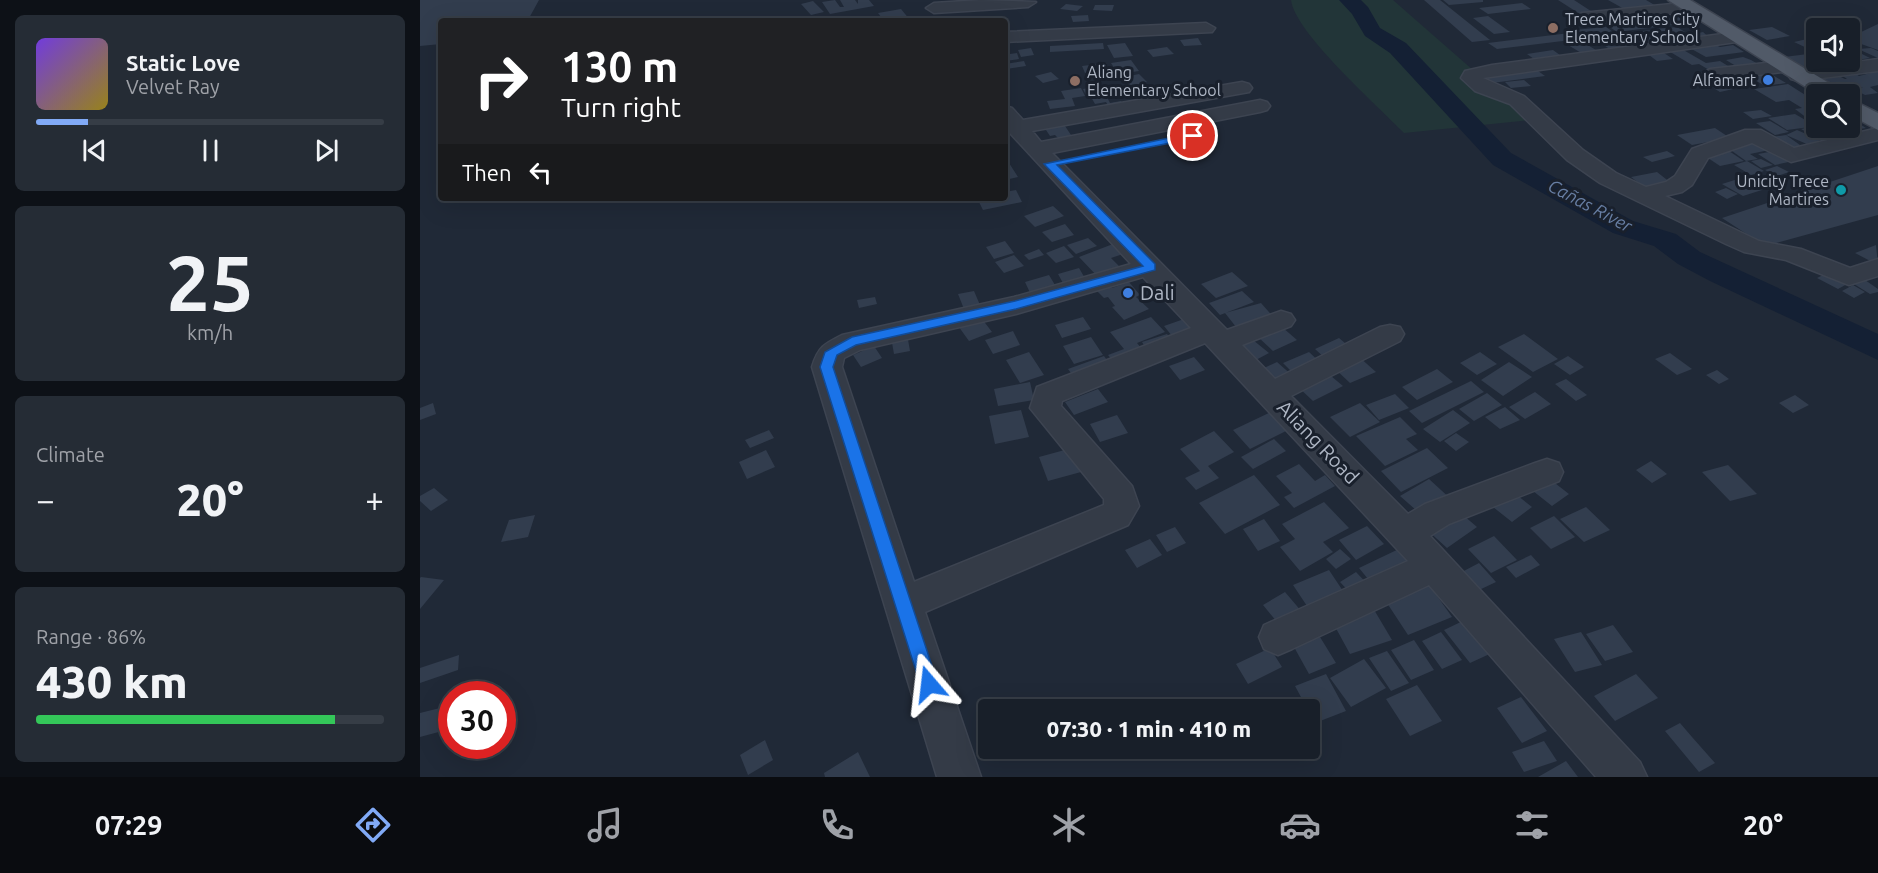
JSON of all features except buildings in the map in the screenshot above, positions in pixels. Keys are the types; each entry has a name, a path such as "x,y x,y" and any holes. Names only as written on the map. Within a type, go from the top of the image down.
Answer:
{"main road":[{"path":"1675,4 1737,37 1814,84"},
{"path":"1860,112 1878,123"}],"street":[{"path":"1601,0 1623,14"},
{"path":"935,10 1028,2"},
{"path":"1582,18 1623,14 1675,4"},
{"path":"1008,37 1206,28"},
{"path":"1737,37 1492,70 1471,76 1482,87 1517,100 1575,155 1608,178 1643,195 1753,247 1792,254 1849,277 1875,271"},
{"path":"1710,75 1878,65"},
{"path":"1027,138 1242,88"},
{"path":"1027,138 1260,106"},
{"path":"1643,195 1674,187 1684,180 1700,154 1753,135 1791,155 1878,134"},
{"path":"1027,138 1193,136"},
{"name":"Aliang Road","path":"1027,138 1435,565 1617,773"},
{"path":"959,777 827,367 831,352 852,342 1016,305 1151,267"},
{"path":"904,603 1116,515 1122,506 1120,495 1045,408 1048,395 1217,336 1281,320"},
{"path":"1271,393 1390,334"},
{"path":"1405,533 1437,514 1547,472"},
{"path":"1278,637 1435,565"}],"green space":[{"path":"1291,0 1393,0 1530,120 1404,133 1339,69 1322,49 1296,14"}],"waterway":[{"name":"Cañas River","path":"1349,0 1361,11 1372,32 1398,48 1502,159 1623,227 1665,240 1689,258 1878,348"}],"place":[{"name":"Trece Martires City Elementary School","path":"1553,28"},
{"name":"Alfamart","path":"1768,80"},
{"name":"Aliang Elementary School","path":"1075,81"},
{"name":"Unicity Trece Martires","path":"1841,190"},
{"name":"Dali","path":"1128,293"}],"route":[{"path":"929,684 827,367 831,352 852,342 1016,305 1151,267 1050,164 1193,136"}]}
